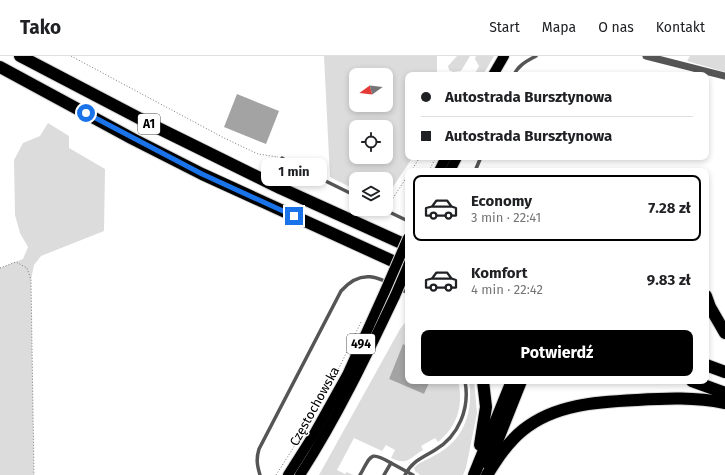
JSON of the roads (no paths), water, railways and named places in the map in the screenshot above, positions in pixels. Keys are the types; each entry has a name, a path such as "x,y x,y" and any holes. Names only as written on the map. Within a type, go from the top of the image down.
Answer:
{"highway":[{"name":"A1","path":"20,57 154,126 280,188 405,245"},
{"name":"A1","path":"0,67 133,139 202,174 405,267"},
{"path":"709,304 725,333"},
{"path":"709,366 725,372"},
{"path":"480,473 486,407 483,384"},
{"path":"480,473 511,384"},
{"path":"480,473 495,445 520,384"},
{"path":"700,384 725,393"},
{"path":"480,473 524,430 546,416 561,410 594,403 667,398 693,398 725,403"}],"main road":[{"path":"495,72 504,56"},
{"name":"Częstochowska","path":"288,475 314,434 347,375 405,245"},
{"name":"Częstochowska","path":"300,475 329,428 352,386 395,296 405,270"}],"street":[{"path":"646,56 725,76"}],"lane":[{"path":"515,72 522,64 536,56"},
{"path":"0,62 16,76"},
{"path":"282,158 289,163 349,193"},
{"path":"393,213 405,219"},
{"path":"260,475 256,463 256,457 259,450 341,291 348,283 357,278 371,276 405,292"},
{"path":"406,473 411,465 443,445 457,430 467,399 465,384"},
{"path":"360,475 371,456 374,455 391,463 406,473 413,475"},
{"path":"384,475 391,463"}]}
